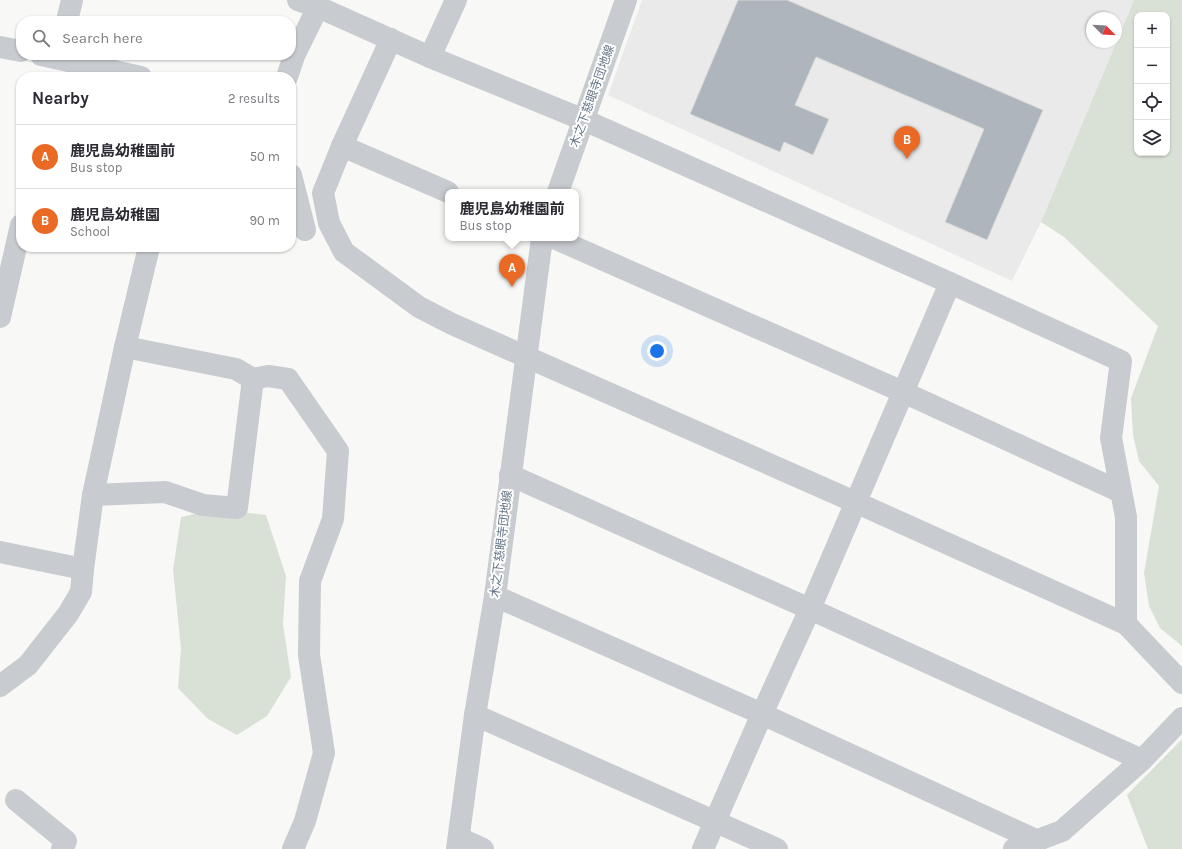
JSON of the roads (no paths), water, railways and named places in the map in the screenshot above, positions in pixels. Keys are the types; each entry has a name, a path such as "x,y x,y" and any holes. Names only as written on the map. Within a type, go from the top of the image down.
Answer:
{"street":[{"path":"68,16 72,0"},
{"path":"430,56 456,0"},
{"name":"木之下慈眼寺団地線","path":"559,189 626,0"},
{"path":"296,48 308,2 430,56 584,120 1121,361 1111,438 1126,517 1126,624"},
{"path":"391,39 342,146 323,193 330,223 344,252 419,307 526,357 855,502 1126,624 1182,683"},
{"path":"0,47 16,50"},
{"path":"289,72 293,60"},
{"path":"53,61 114,72"},
{"path":"342,146 445,191"},
{"path":"296,195 305,230"},
{"name":"木之下慈眼寺団地線","path":"458,844 475,715 495,596 542,241"},
{"path":"561,241 903,392 1121,492"},
{"path":"0,317 16,247"},
{"path":"0,686 28,665 68,614 81,592 93,495 125,347 148,252"},
{"path":"703,849 810,609 950,283"},
{"path":"125,347 236,369 253,379 268,376 288,379 338,451 333,519 310,581 309,655 324,753 305,821 293,849"},
{"path":"93,495 165,492 203,505 237,508 253,379"},
{"path":"510,475 1142,760"},
{"path":"0,552 83,569"},
{"path":"495,596 1051,842"},
{"path":"475,715 777,849"},
{"path":"1014,849 1051,842 1142,760 1182,718"},
{"path":"16,800 66,841 62,849"},
{"path":"458,844 482,849"}],"place":[{"name":"鹿児島幼稚園","path":"907,159"},
{"name":"鹿児島幼稚園前","path":"512,287"}]}
